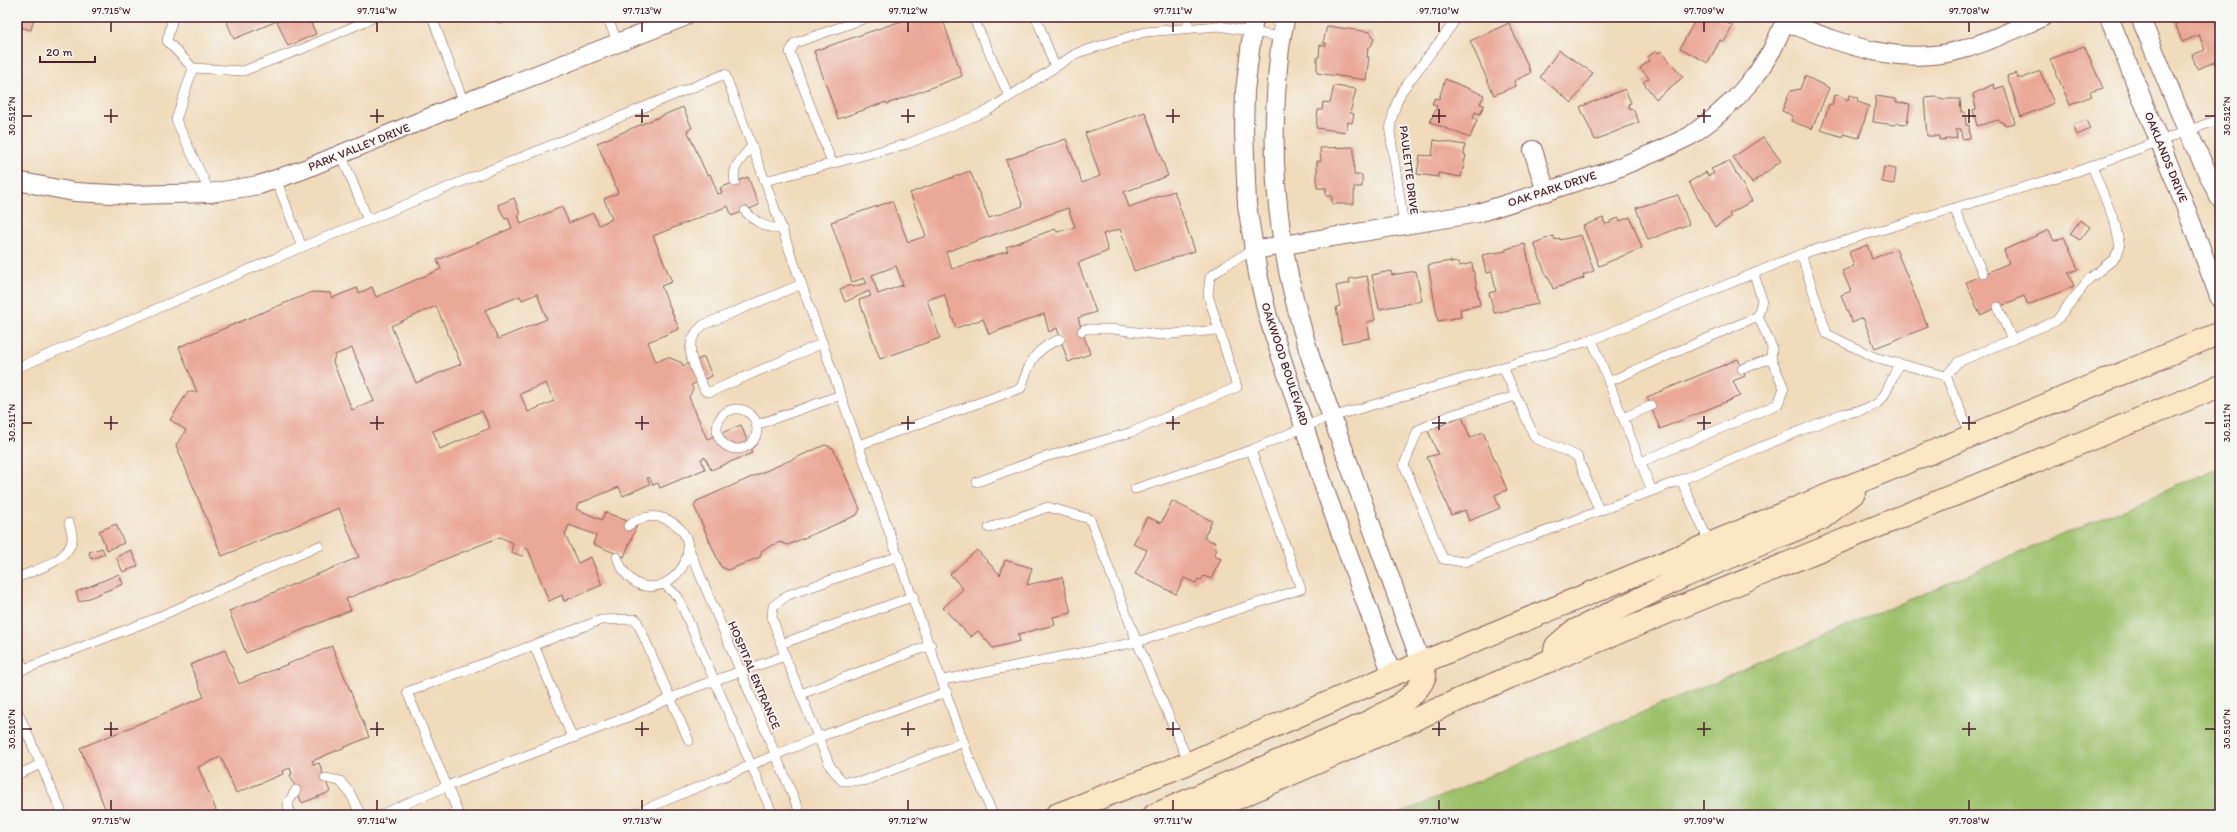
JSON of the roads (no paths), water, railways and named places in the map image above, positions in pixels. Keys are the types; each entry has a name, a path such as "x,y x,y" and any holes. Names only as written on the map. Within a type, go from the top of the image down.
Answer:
{"main road":[{"path":"1056,815 1189,763 1392,675 2220,333"},
{"path":"1200,815 1553,660 2220,386"},
{"path":"1553,660 1556,646 1572,632 1685,576 1820,519 1872,478"},
{"path":"1154,815 1364,724 1385,712 1416,690 1425,676 1421,663"}],"street":[{"name":"PARK VALLEY DRIVE","path":"17,181 74,192 131,195 210,193 258,185 341,154 464,103 684,17"},
{"path":"1286,17 1281,37 1275,112 1275,166 1282,245 1295,309 1332,417 1421,663"},
{"path":"1787,20 1843,44 1870,51 1898,55 1926,56 1965,49 2043,17"},
{"name":"OAKLANDS DRIVE","path":"2109,17 2159,140 2220,299"},
{"path":"2140,17 2187,130 2220,199"},
{"name":"OAK PARK DRIVE","path":"1253,250 1478,213 1610,171 1663,149 1690,136 1714,118 1756,75 1772,50 1787,20"},
{"name":"OAKWOOD BOULEVARD","path":"1253,24 1245,91 1244,131 1247,205 1253,250 1268,317 1327,496 1392,675"},
{"path":"1533,150 1546,192"}],"lane":[{"path":"173,17 167,41 193,68 243,71 302,49 375,17"},
{"path":"432,17 464,103"},
{"path":"495,17 501,19 506,17"},
{"path":"607,17 618,43"},
{"path":"832,163 790,52 796,43 869,17"},
{"path":"973,17 1009,96"},
{"path":"1036,17 1055,67"},
{"path":"1187,17 1189,28"},
{"name":"PAULETTE DRIVE","path":"1404,225 1390,132 1390,120 1402,92 1452,25 1456,17"},
{"path":"766,181 907,144 987,111 1076,53 1145,32 1253,24 1281,37"},
{"path":"193,68 176,120 210,193"},
{"path":"17,368 302,247 725,74 766,181 841,395 914,596 964,742 993,815"},
{"path":"1135,489 1251,450 1304,426 1592,340 1801,254 2092,166 2159,140 2220,119"},
{"path":"735,182 733,176 737,164 752,146"},
{"path":"341,154 368,220"},
{"path":"1946,376 1958,362 2056,321 2089,279 2114,259 2120,247 2115,223 2092,166"},
{"path":"276,179 302,247"},
{"path":"1954,208 1984,274"},
{"path":"745,211 754,221 769,228 782,229"},
{"path":"977,482 1042,458 1132,432 1237,387 1208,295 1210,277 1226,265 1253,250"},
{"path":"1801,254 1827,334 1874,357 1946,376"},
{"path":"1641,462 1778,404 1784,388 1771,358 1772,347 1758,316 1762,300 1754,274"},
{"path":"802,284 703,325 695,332 692,339 690,354 705,391 710,392 823,344"},
{"path":"1998,307 2012,340"},
{"path":"1608,382 1758,316"},
{"path":"1082,331 1085,329 1112,329 1162,335 1218,330"},
{"path":"859,445 1020,388 1035,356 1044,345 1060,339"},
{"path":"1592,340 1652,491"},
{"path":"1742,369 1771,358"},
{"path":"1516,396 1450,415 1418,430 1404,466 1443,559 1464,562 1681,480 1842,414 1867,410 1880,403 1898,363"},
{"path":"1503,367 1535,438 1577,456 1599,510"},
{"path":"1946,376 1971,436"},
{"path":"756,425 841,395"},
{"path":"1623,418 1651,406"},
{"path":"741,409 746,411 755,420 756,425 754,438 744,447 731,448 725,446 717,435 717,422 724,413 729,410 741,409"},
{"path":"943,680 1137,642 1301,589 1251,450"},
{"path":"1681,480 1710,544"},
{"path":"989,528 1048,507 1090,519 1137,642 1189,763"},
{"name":"HOSPITAL ENTRANCE","path":"628,526 638,519 650,516 662,518 673,523 682,532 774,756 801,815"},
{"path":"17,578 65,554 72,543 72,534 69,523"},
{"path":"617,556 622,568 632,580 643,585 655,586 664,584 675,578 683,568 687,556 687,544"},
{"path":"17,653 21,671 149,621 319,546"},
{"path":"899,556 788,595 773,606 772,617 785,656 830,766 842,781 864,781 964,742"},
{"path":"664,584 678,597 716,681 773,815"},
{"path":"781,644 914,596"},
{"path":"459,815 407,692 601,620 636,619 689,741"},
{"path":"534,645 572,737"},
{"path":"801,694 931,645"},
{"path":"380,815 447,786 572,737 633,715 670,698 785,656"},
{"path":"631,815 819,737 947,692"},
{"path":"17,710 63,815"},
{"path":"17,775 41,764"},
{"path":"325,778 340,781 350,794 361,815"},
{"path":"290,815 288,803 296,790"}]}
